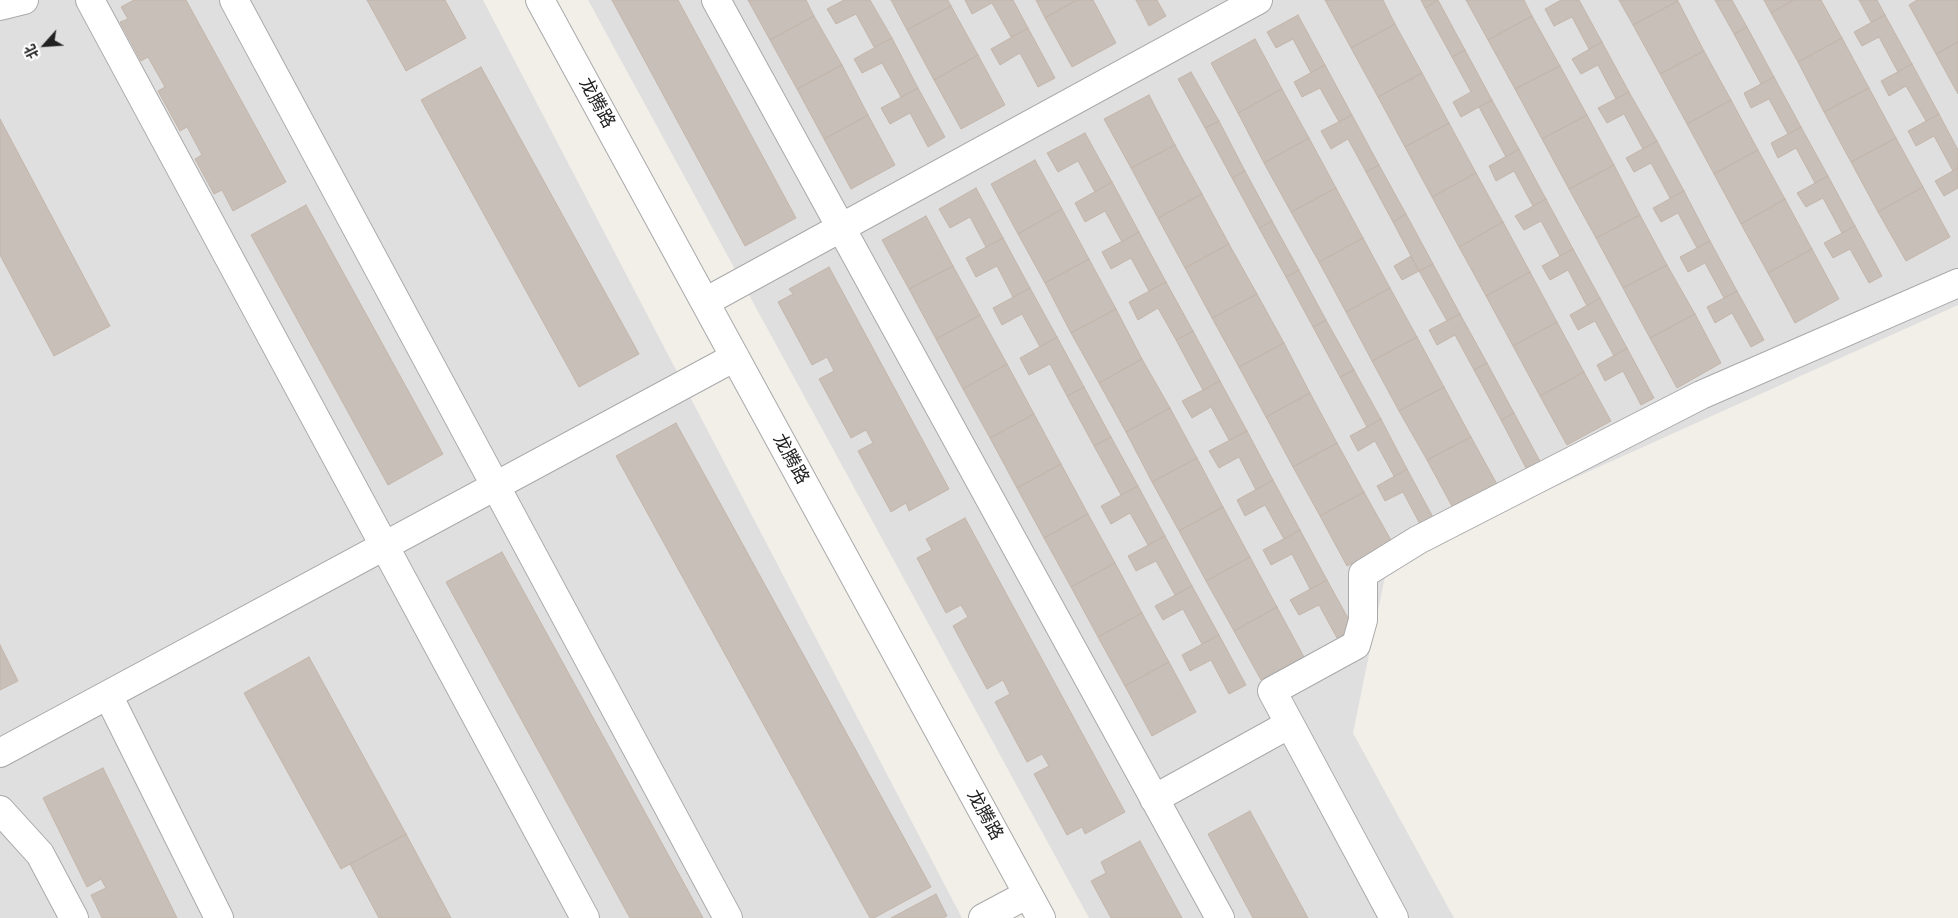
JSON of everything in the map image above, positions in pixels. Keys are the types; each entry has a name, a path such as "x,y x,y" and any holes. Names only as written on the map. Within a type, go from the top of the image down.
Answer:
{"street":[{"path":"0,6 24,0"},
{"path":"90,0 585,918"},
{"path":"234,0 728,918"},
{"name":"龙腾路","path":"540,0 1041,918"},
{"path":"716,0 1220,918"},
{"path":"705,302 1258,0"},
{"path":"1394,918 1288,725 1272,691 1356,645 1363,620 1363,574 1418,540 1701,395 1958,283"},
{"path":"0,753 735,357"},
{"path":"108,695 219,918"},
{"path":"1154,799 1288,725"},
{"path":"0,810 40,854 74,918"},
{"path":"983,918 1028,894"}],"shaded area":[{"path":"0,0 483,0 962,918 0,918"},
{"path":"588,0 1958,0 1958,305 1388,562 1353,733 1454,918 1089,918"}],"building":[{"path":"134,0 186,0 286,182 233,211 222,190 214,194 195,159 202,155 187,127 180,131 158,91 165,87 148,57 141,61 120,22 128,19 121,7"},
{"path":"367,0 445,0 466,38 406,71"},
{"path":"612,0 678,0 796,218 745,246"},
{"path":"748,0 806,0 814,16 770,40"},
{"path":"844,0 870,0 892,38 874,47 856,14 836,24 827,9"},
{"path":"891,0 948,0 951,6 907,30"},
{"path":"965,0 1013,0 1028,28 1011,37 992,3 972,14"},
{"path":"1036,0 1077,0 1045,18"},
{"path":"1077,0 1093,0 1116,43 1072,67 1045,18"},
{"path":"1136,0 1157,0 1166,16 1149,26"},
{"path":"1325,0 1383,0 1395,24 1351,48"},
{"path":"1421,0 1438,0 1425,8"},
{"path":"1438,0 1465,50 1452,57 1425,8"},
{"path":"1466,0 1524,0 1532,16 1488,40"},
{"path":"1561,0 1579,0 1602,42 1589,49 1572,17 1554,26 1545,9"},
{"path":"1619,0 1677,0 1678,1 1633,25"},
{"path":"1715,0 1732,0 1747,27 1734,34"},
{"path":"1764,0 1794,0 1771,13"},
{"path":"1794,0 1821,0 1842,38 1798,62 1771,13"},
{"path":"1859,0 1877,0 1885,15 1871,22"},
{"path":"1917,0 1958,0 1958,42 1936,54 1909,5"},
{"path":"1678,1 1704,51 1660,74 1633,25"},
{"path":"951,6 978,55 934,80 907,30"},
{"path":"1298,15 1325,65 1311,73 1293,39 1276,48 1267,32"},
{"path":"1885,15 1912,64 1898,72 1879,37 1862,46 1854,32"},
{"path":"814,16 842,65 797,89 770,40"},
{"path":"1532,16 1560,66 1515,89 1488,40"},
{"path":"1395,24 1422,73 1378,97 1351,48"},
{"path":"1747,27 1774,77 1761,84 1734,34"},
{"path":"1028,28 1055,78 1038,87 1020,53 1000,65 991,49"},
{"path":"892,38 918,88 901,97 882,63 862,73 854,59"},
{"path":"1842,38 1869,88 1824,112 1798,62"},
{"path":"1255,39 1282,89 1238,113 1211,63"},
{"path":"1602,42 1629,92 1616,99 1598,65 1581,74 1572,59"},
{"path":"1958,42 1958,94 1936,54"},
{"path":"1465,50 1492,100 1461,117 1453,102 1471,92 1452,57"},
{"path":"1704,51 1731,100 1687,124 1660,74"},
{"path":"978,55 1005,105 961,129 934,80"},
{"path":"1912,64 1939,114 1926,121 1906,86 1889,96 1881,81"},
{"path":"842,65 868,115 824,139 797,89"},
{"path":"1325,65 1352,115 1339,122 1320,88 1302,97 1294,82"},
{"path":"1560,66 1587,115 1542,139 1515,89"},
{"path":"481,67 639,354 579,387 421,100"},
{"path":"1191,72 1219,121 1205,128 1178,79"},
{"path":"1422,73 1449,123 1405,147 1378,97"},
{"path":"1774,77 1801,127 1788,134 1769,99 1751,108 1744,93"},
{"path":"918,88 945,137 928,147 910,113 890,124 881,108"},
{"path":"1869,88 1896,138 1851,162 1824,112"},
{"path":"1282,89 1309,138 1264,163 1238,113"},
{"path":"1629,92 1657,141 1643,149 1624,114 1607,123 1598,108"},
{"path":"1149,95 1175,145 1131,168 1104,119"},
{"path":"1492,100 1519,149 1506,157 1479,107"},
{"path":"1731,100 1758,150 1714,174 1687,124"},
{"path":"1939,114 1958,150 1958,168 1953,171 1934,136 1916,146 1908,131"},
{"path":"868,115 895,165 851,189 824,139"},
{"path":"1352,115 1379,165 1366,172 1348,139 1331,149 1321,131"},
{"path":"1587,115 1614,165 1569,189 1542,139"},
{"path":"0,119 110,326 54,356 0,255"},
{"path":"1219,121 1245,171 1232,178 1205,128"},
{"path":"1449,123 1476,173 1432,197 1405,147"},
{"path":"1801,127 1828,176 1815,183 1796,148 1778,158 1771,143"},
{"path":"1085,133 1112,182 1095,192 1078,161 1058,172 1047,153"},
{"path":"1309,138 1336,188 1291,212 1264,163"},
{"path":"1896,138 1923,187 1878,212 1851,162"},
{"path":"1657,141 1684,191 1670,198 1651,163 1634,172 1626,158"},
{"path":"1175,145 1202,194 1158,218 1131,168"},
{"path":"1519,149 1546,199 1533,206 1514,171 1496,181 1489,166"},
{"path":"1758,150 1785,199 1741,224 1714,174"},
{"path":"1035,160 1062,209 1018,234 991,184"},
{"path":"1379,165 1406,214 1393,222 1366,172"},
{"path":"1614,165 1640,215 1596,238 1569,189"},
{"path":"1958,168 1958,188 1944,196 1935,181"},
{"path":"1245,171 1272,221 1259,228 1232,178"},
{"path":"1476,173 1503,222 1459,247 1432,197"},
{"path":"1828,176 1855,226 1842,233 1823,198 1806,207 1797,193"},
{"path":"1112,182 1139,232 1122,242 1105,211 1085,222 1075,203"},
{"path":"1923,187 1950,237 1906,261 1878,212"},
{"path":"976,188 1003,238 986,247 970,217 950,228 939,209"},
{"path":"1336,188 1363,238 1319,262 1291,212"},
{"path":"1684,191 1710,241 1697,248 1678,213 1661,222 1653,208"},
{"path":"1202,194 1229,244 1185,268 1158,218"},
{"path":"1546,199 1573,249 1560,256 1541,221 1524,230 1515,216"},
{"path":"1785,199 1812,249 1768,273 1741,224"},
{"path":"306,205 443,454 388,485 251,235"},
{"path":"1062,209 1089,259 1045,283 1018,234"},
{"path":"1406,214 1433,264 1419,271 1393,222"},
{"path":"1640,215 1667,265 1623,288 1596,238"},
{"path":"926,216 953,266 909,289 882,240"},
{"path":"1272,221 1299,270 1286,277 1259,228"},
{"path":"1503,222 1530,272 1486,296 1459,247"},
{"path":"1855,226 1882,276 1869,283 1850,249 1833,258 1824,243"},
{"path":"1139,232 1166,282 1149,291 1131,258 1111,269 1102,252"},
{"path":"1003,238 1030,288 1013,297 997,266 976,277 966,258"},
{"path":"1363,238 1390,288 1346,312 1319,262"},
{"path":"1710,241 1737,291 1724,298 1705,263 1688,272 1680,257"},
{"path":"1229,244 1257,294 1212,318 1185,268"},
{"path":"1573,249 1600,298 1587,306 1568,270 1550,280 1542,266"},
{"path":"1812,249 1839,299 1795,323 1768,273"},
{"path":"1411,256 1419,271 1402,280 1394,266"},
{"path":"1089,259 1116,309 1071,333 1045,283"},
{"path":"1433,264 1460,314 1447,321 1419,271"},
{"path":"1667,265 1695,314 1650,338 1623,288"},
{"path":"953,266 980,315 936,339 909,289"},
{"path":"829,267 949,489 909,511 906,503 891,512 858,451 873,443 866,430 851,438 819,379 834,371 827,357 812,365 778,302 793,294 789,289"},
{"path":"1299,270 1326,320 1313,327 1286,277"},
{"path":"1530,272 1557,322 1513,346 1486,296"},
{"path":"1166,282 1193,331 1176,340 1158,308 1138,320 1129,302"},
{"path":"1030,288 1057,337 1040,347 1022,314 1002,325 993,308"},
{"path":"1390,288 1417,337 1372,361 1346,312"},
{"path":"1737,291 1764,340 1751,347 1732,313 1715,323 1707,307"},
{"path":"1257,294 1284,343 1239,367 1212,318"},
{"path":"1600,298 1627,348 1614,356 1595,321 1578,330 1570,315"},
{"path":"1116,309 1142,359 1099,383 1071,333"},
{"path":"1460,314 1487,363 1474,370 1455,335 1437,345 1429,330"},
{"path":"1695,314 1721,363 1677,388 1650,338"},
{"path":"980,315 1007,364 963,389 936,339"},
{"path":"1326,320 1354,370 1340,377 1313,327"},
{"path":"1557,322 1584,372 1540,396 1513,346"},
{"path":"1193,331 1220,381 1203,390 1176,340"},
{"path":"1057,337 1084,387 1067,396 1050,364 1029,375 1020,358"},
{"path":"1417,337 1444,387 1399,411 1372,361"},
{"path":"1284,343 1310,393 1266,417 1239,367"},
{"path":"1627,348 1654,398 1641,405 1623,371 1605,381 1597,365"},
{"path":"1142,359 1170,408 1126,432 1099,383"},
{"path":"1487,363 1514,413 1501,420 1474,370"},
{"path":"1007,364 1034,414 990,438 963,389"},
{"path":"1354,370 1381,419 1367,427 1340,377"},
{"path":"1584,372 1611,421 1567,445 1540,396"},
{"path":"1220,381 1247,431 1229,440 1211,407 1192,418 1182,401"},
{"path":"1084,387 1111,437 1094,446 1067,396"},
{"path":"1444,387 1471,437 1427,460 1399,411"},
{"path":"1310,393 1337,443 1293,467 1266,417"},
{"path":"1170,408 1197,458 1152,482 1126,432"},
{"path":"1514,413 1541,463 1527,470 1501,420"},
{"path":"1034,414 1061,464 1017,488 990,438"},
{"path":"1381,419 1407,469 1394,476 1375,441 1358,451 1350,436"},
{"path":"676,423 931,887 874,918 870,918 616,456"},
{"path":"1247,431 1273,480 1256,490 1239,457 1219,468 1209,451"},
{"path":"1111,437 1138,486 1121,495 1094,446"},
{"path":"1471,437 1498,486 1454,510 1427,460"},
{"path":"1337,443 1364,492 1320,516 1293,467"},
{"path":"1197,458 1223,507 1179,531 1152,482"},
{"path":"1061,464 1088,514 1044,538 1017,488"},
{"path":"1407,469 1434,519 1421,526 1403,492 1385,501 1377,486"},
{"path":"1273,480 1300,530 1284,539 1265,505 1245,516 1237,500"},
{"path":"1138,486 1165,536 1148,545 1130,513 1111,524 1101,506"},
{"path":"1364,492 1392,542 1347,566 1320,516"},
{"path":"1223,507 1250,557 1206,581 1179,531"},
{"path":"1088,514 1115,563 1071,587 1044,538"},
{"path":"965,518 1125,812 1085,834 1082,827 1067,835 1034,774 1049,766 1042,754 1027,762 995,702 1010,694 1003,680 987,689 953,626 968,617 961,605 946,613 917,558 932,550 926,539"},
{"path":"1300,530 1327,580 1310,589 1292,554 1271,565 1263,550"},
{"path":"1165,536 1192,586 1175,595 1156,561 1136,571 1128,556"},
{"path":"502,552 703,918 630,918 446,582"},
{"path":"1250,557 1277,607 1234,631 1206,581"},
{"path":"1115,563 1142,613 1098,637 1071,587"},
{"path":"1327,580 1354,629 1337,638 1319,605 1299,615 1290,600"},
{"path":"1192,586 1219,635 1202,644 1183,609 1163,620 1155,606"},
{"path":"1277,607 1304,657 1261,680 1234,631"},
{"path":"1142,613 1169,662 1125,686 1098,637"},
{"path":"1219,635 1246,685 1229,694 1211,660 1190,671 1182,655"},
{"path":"0,645 18,681 0,690"},
{"path":"309,657 406,834 341,869 244,693"},
{"path":"1169,662 1196,712 1152,736 1125,686"},
{"path":"103,768 177,918 102,918 91,895 106,888 101,879 87,887 43,798"},
{"path":"1250,811 1308,918 1253,918 1208,834"},
{"path":"406,834 451,918 379,918 350,864"},
{"path":"1140,841 1182,918 1111,918 1091,881 1106,873 1101,862"},
{"path":"936,894 947,916 943,918 891,918"}]}
